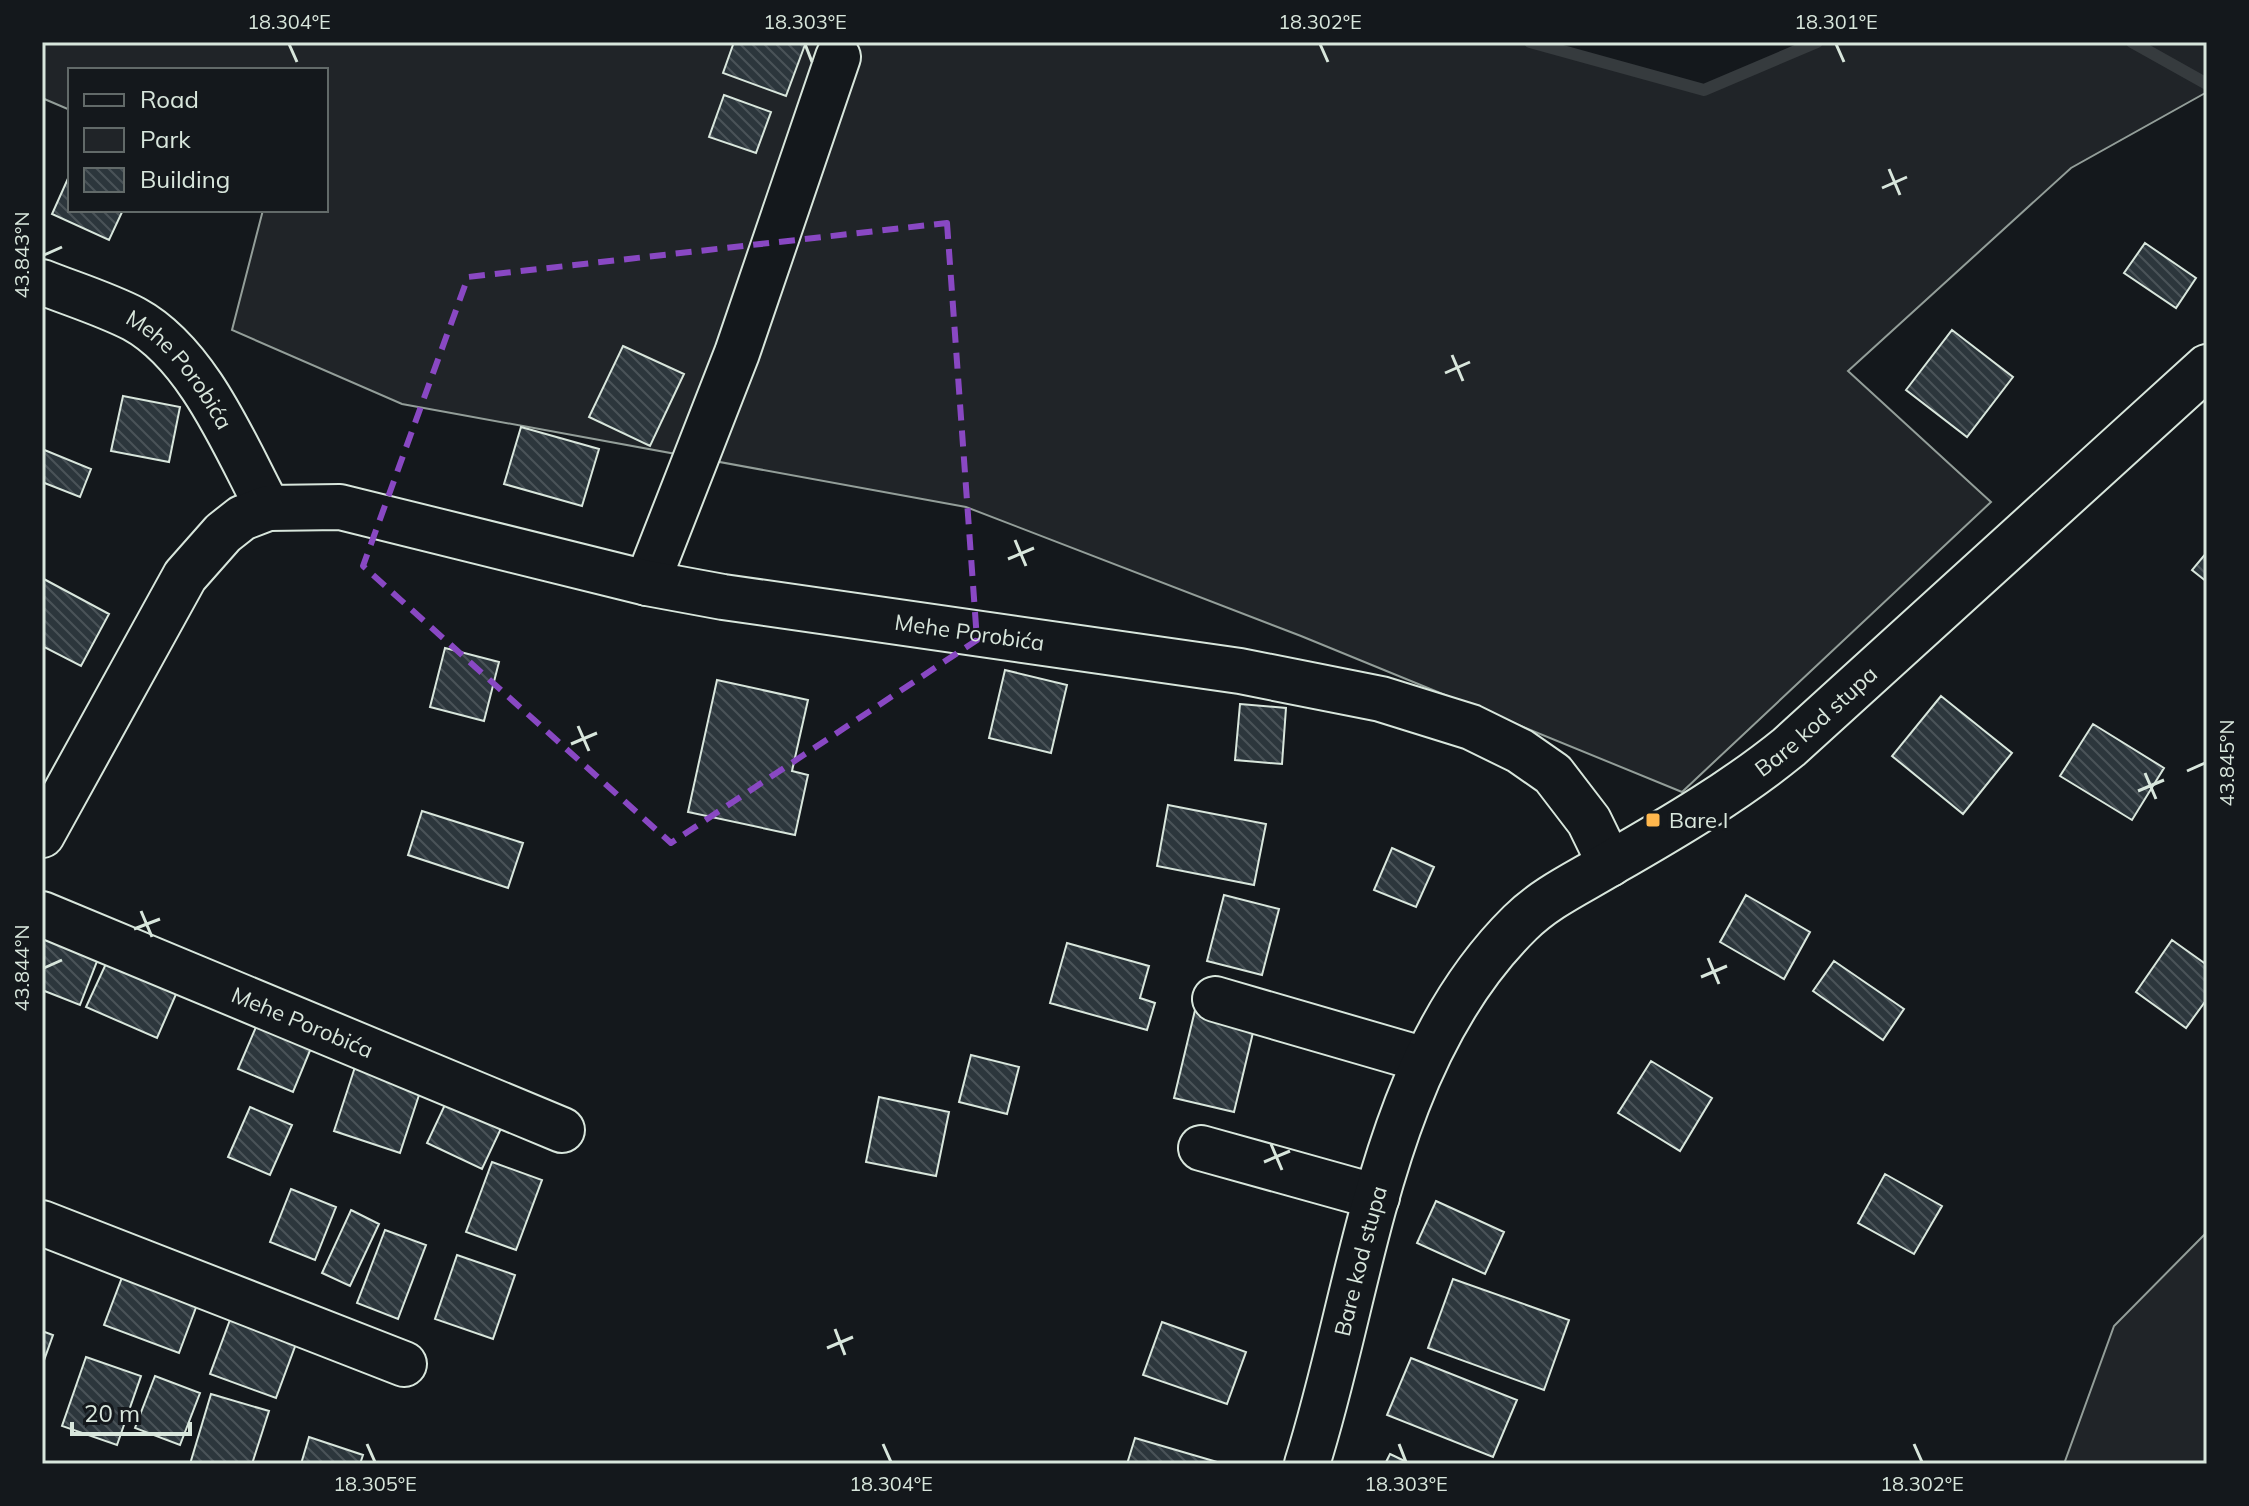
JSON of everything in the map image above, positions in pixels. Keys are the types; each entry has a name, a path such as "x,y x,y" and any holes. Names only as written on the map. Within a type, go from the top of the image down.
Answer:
{"street":[{"path":"647,583 737,353 838,57"},
{"name":"Mehe Porobića","path":"42,282 135,320 175,353 208,394 268,508"},
{"name":"Bare kod stupa","path":"1307,1464 1377,1197 1425,1060 1456,1002 1482,966 1521,921 1569,886 1610,864 1765,766 1789,747 2207,367"},
{"name":"Mehe Porobića","path":"42,835 185,576 223,533 242,518 268,508 340,507 647,583 1253,673 1381,699 1471,727 1520,751 1553,774 1589,821 1610,864"},
{"name":"Mehe Porobića","path":"42,914 562,1130"},
{"path":"1215,999 1425,1060"},
{"path":"1201,1148 1377,1197"},
{"path":"42,1223 404,1364"}],"highlighted area":[{"path":"947,223 977,640 671,843 363,566 468,277"}],"green space":[{"path":"42,42 1530,42 1704,90 1817,42 2207,42 2207,92 2071,168 1848,371 1991,502 1682,792 1301,636 966,507 402,404 232,330 262,212 328,212 328,68 68,68 68,109 42,98"},
{"path":"2207,1232 2207,1464 2064,1464 2114,1326"}],"building":[{"path":"734,42 806,42 786,96 723,73"},
{"path":"724,95 771,112 756,153 709,137"},
{"path":"68,178 68,212 122,212 109,240 52,214"},
{"path":"2145,243 2196,278 2176,308 2124,273"},
{"path":"1952,330 2013,377 1967,437 1906,390"},
{"path":"623,346 684,374 650,446 589,417"},
{"path":"123,396 180,407 169,462 111,451"},
{"path":"521,427 599,449 582,506 504,484"},
{"path":"42,449 91,469 80,497 42,482"},
{"path":"2207,552 2207,582 2192,570"},
{"path":"42,578 109,614 81,666 42,646"},
{"path":"445,648 499,662 484,721 430,707"},
{"path":"1005,670 1067,685 1051,753 989,738"},
{"path":"717,680 808,700 792,771 808,775 795,835 688,812"},
{"path":"1941,696 2012,753 1963,814 1892,756"},
{"path":"1240,704 1286,708 1282,764 1235,760"},
{"path":"2093,724 2164,768 2132,820 2060,776"},
{"path":"1168,805 1266,824 1254,885 1157,866"},
{"path":"422,811 523,843 508,888 408,855"},
{"path":"1392,848 1434,867 1416,907 1374,890"},
{"path":"1224,895 1279,909 1262,975 1207,961"},
{"path":"1746,895 1810,932 1784,979 1720,942"},
{"path":"42,928 101,951 80,1005 42,990"},
{"path":"2172,940 2207,965 2207,999 2186,1028 2136,992"},
{"path":"1067,943 1149,966 1140,998 1155,1003 1147,1030 1050,1003"},
{"path":"110,955 180,985 157,1038 86,1007"},
{"path":"1834,961 1904,1009 1883,1040 1813,991"},
{"path":"1196,1006 1256,1020 1234,1112 1174,1098"},
{"path":"262,1013 316,1036 293,1092 238,1069"},
{"path":"971,1055 1019,1067 1007,1114 959,1102"},
{"path":"1651,1061 1712,1098 1680,1151 1618,1113"},
{"path":"356,1064 422,1086 400,1153 334,1131"},
{"path":"450,1094 505,1120 482,1169 427,1143"},
{"path":"879,1097 949,1112 936,1176 866,1162"},
{"path":"250,1107 292,1125 270,1175 228,1157"},
{"path":"492,1162 542,1180 516,1250 466,1232"},
{"path":"1885,1174 1942,1206 1914,1254 1858,1223"},
{"path":"291,1189 336,1207 315,1260 270,1242"},
{"path":"1436,1201 1504,1232 1485,1274 1417,1243"},
{"path":"351,1210 379,1224 350,1286 322,1273"},
{"path":"385,1230 426,1245 398,1319 357,1303"},
{"path":"457,1255 515,1275 493,1339 435,1319"},
{"path":"126,1267 201,1294 179,1353 104,1325"},
{"path":"1453,1279 1569,1320 1544,1390 1428,1348"},
{"path":"234,1309 300,1333 276,1398 210,1374"},
{"path":"1162,1322 1246,1352 1227,1404 1143,1375"},
{"path":"42,1331 53,1335 42,1366"},
{"path":"86,1357 141,1376 117,1445 62,1426"},
{"path":"1411,1358 1517,1400 1493,1457 1387,1415"},
{"path":"155,1376 200,1393 180,1445 135,1428"},
{"path":"211,1394 269,1411 252,1464 190,1464"},
{"path":"309,1437 363,1455 360,1464 301,1464"},
{"path":"1135,1438 1224,1464 1127,1464"},
{"path":"1390,1454 1411,1464 1385,1464"}],"waterway":[{"path":"1530,42 1704,90 1817,42"},
{"path":"2132,42 2207,84"}],"place":[{"name":"Bare I","path":"1653,820"}]}
